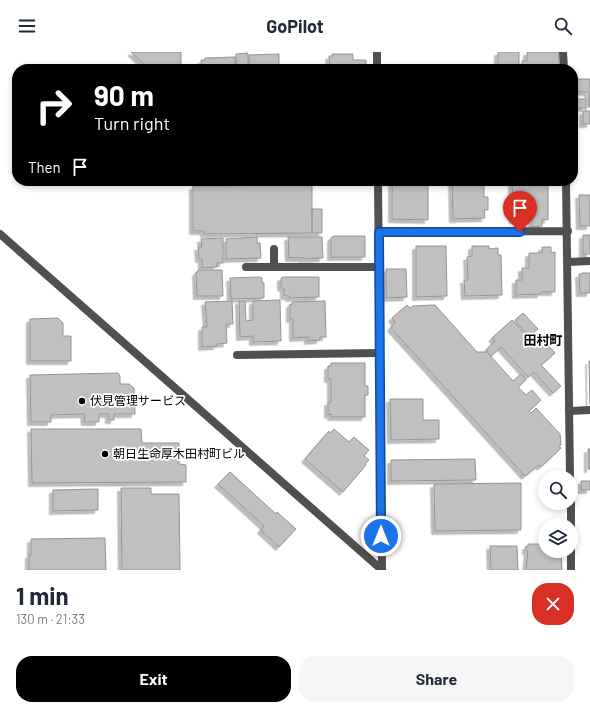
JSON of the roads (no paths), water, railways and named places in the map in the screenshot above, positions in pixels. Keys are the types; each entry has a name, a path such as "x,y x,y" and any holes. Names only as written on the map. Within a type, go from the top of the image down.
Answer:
{"street":[{"path":"377,52 377,64"},
{"path":"563,52 564,64"},
{"path":"378,186 382,570"},
{"path":"566,186 568,231 570,470"},
{"path":"379,232 568,231"},
{"path":"0,234 382,570"},
{"path":"274,249 274,267"},
{"path":"568,262 590,261"},
{"path":"246,267 379,267"},
{"path":"237,355 380,354"},
{"path":"569,411 590,410"},
{"path":"571,558 571,570"}],"place":[{"name":"伏見管理サービス","path":"82,401"},
{"name":"朝日生命厚木田村町ビル","path":"105,454"}],"district":[{"name":"田村町","path":"543,340"}]}
